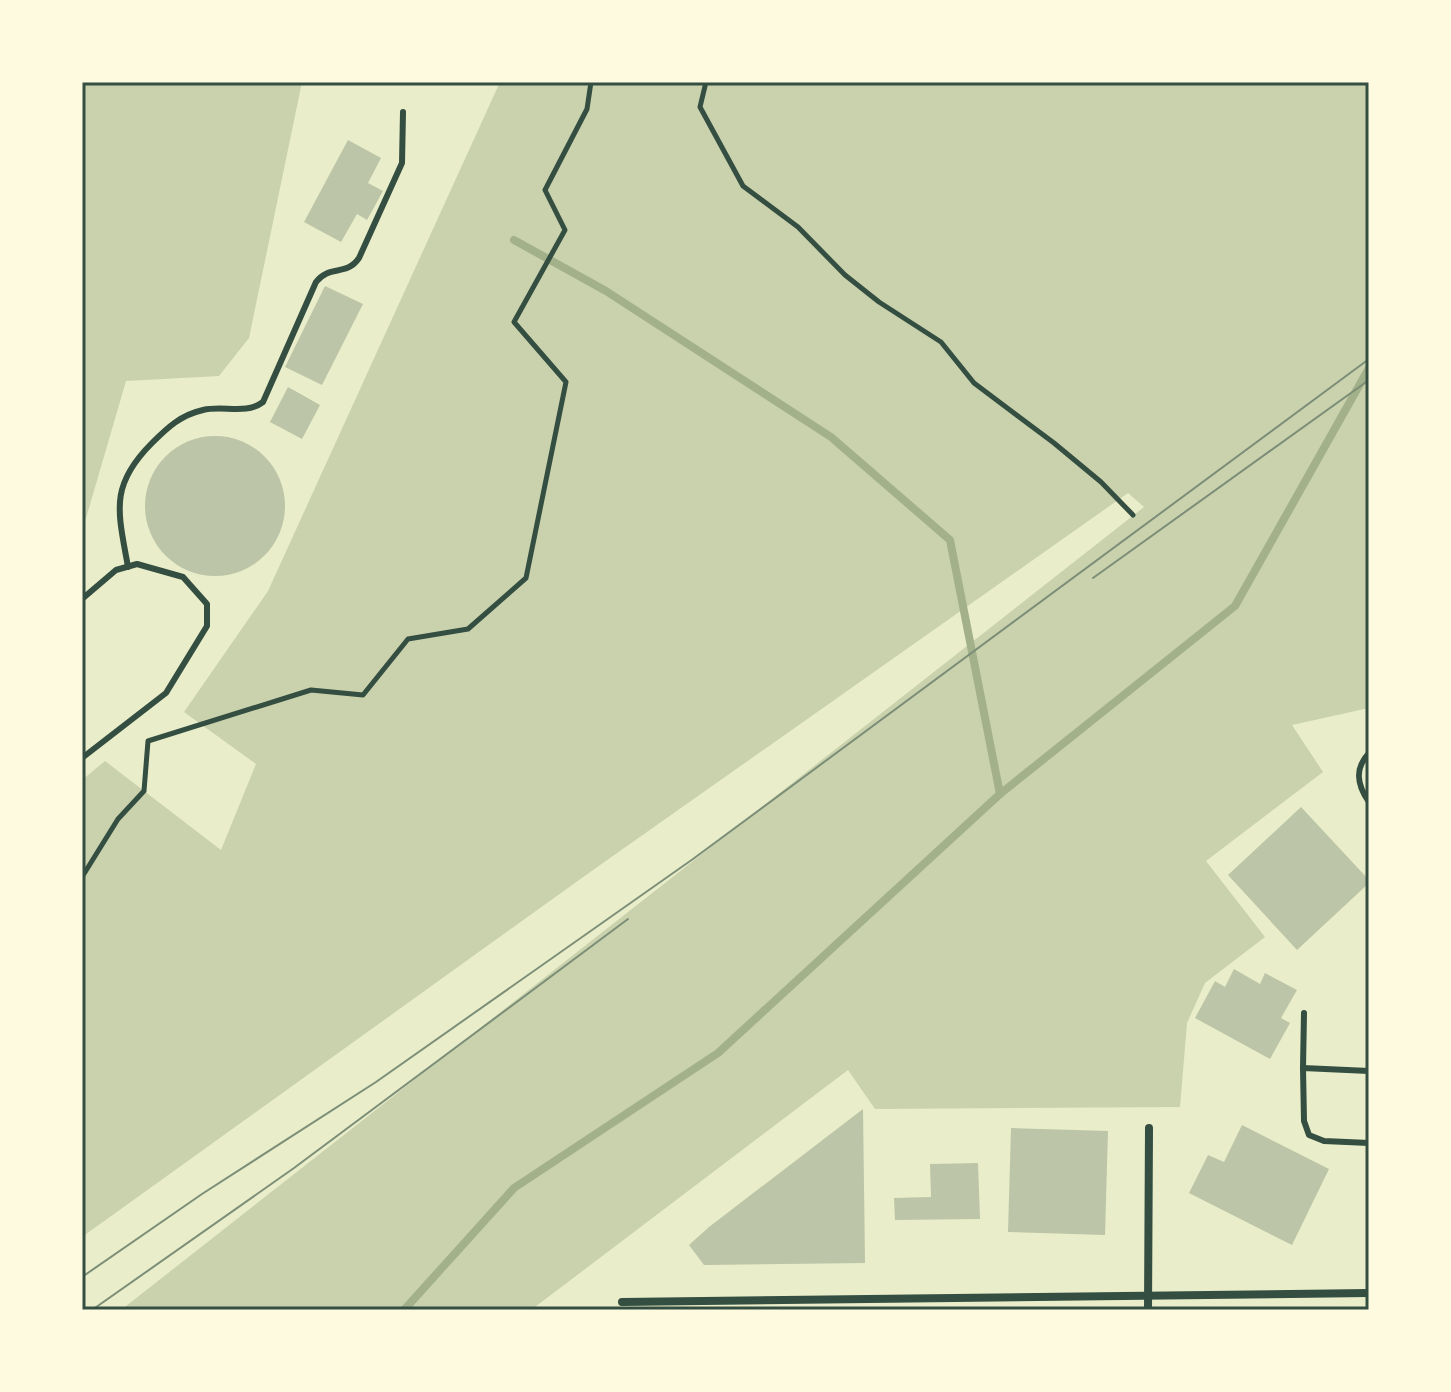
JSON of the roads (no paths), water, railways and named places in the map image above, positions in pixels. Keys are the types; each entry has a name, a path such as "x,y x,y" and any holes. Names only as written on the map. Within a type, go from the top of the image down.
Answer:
{"street":[{"path":"1148,1310 1149,1128"},
{"path":"622,1302 1369,1293"}],"lane":[{"path":"128,567 120,524 119,495 124,477 149,446 170,425 185,416 206,409 249,409 263,402 316,282 326,272 349,268 359,258 402,163 403,112"},
{"path":"82,599 116,570 137,564 183,577 207,604 207,626 166,693 82,758"},
{"path":"1369,753 1358,772 1358,783 1369,802"},
{"path":"1304,1013 1304,1121 1309,1135 1324,1141 1369,1143"},
{"path":"1303,1068 1369,1071"}],"waterway":[{"path":"514,240 606,291 831,437 950,540 1000,794"},
{"path":"404,1310 514,1188 718,1053 1000,794 1235,606 1369,368"}],"tram line":[{"path":"82,1277 202,1194 376,1082 693,859 1369,359"},
{"path":"1093,578 1369,380"},
{"path":"92,1310 294,1168 628,919"}]}
